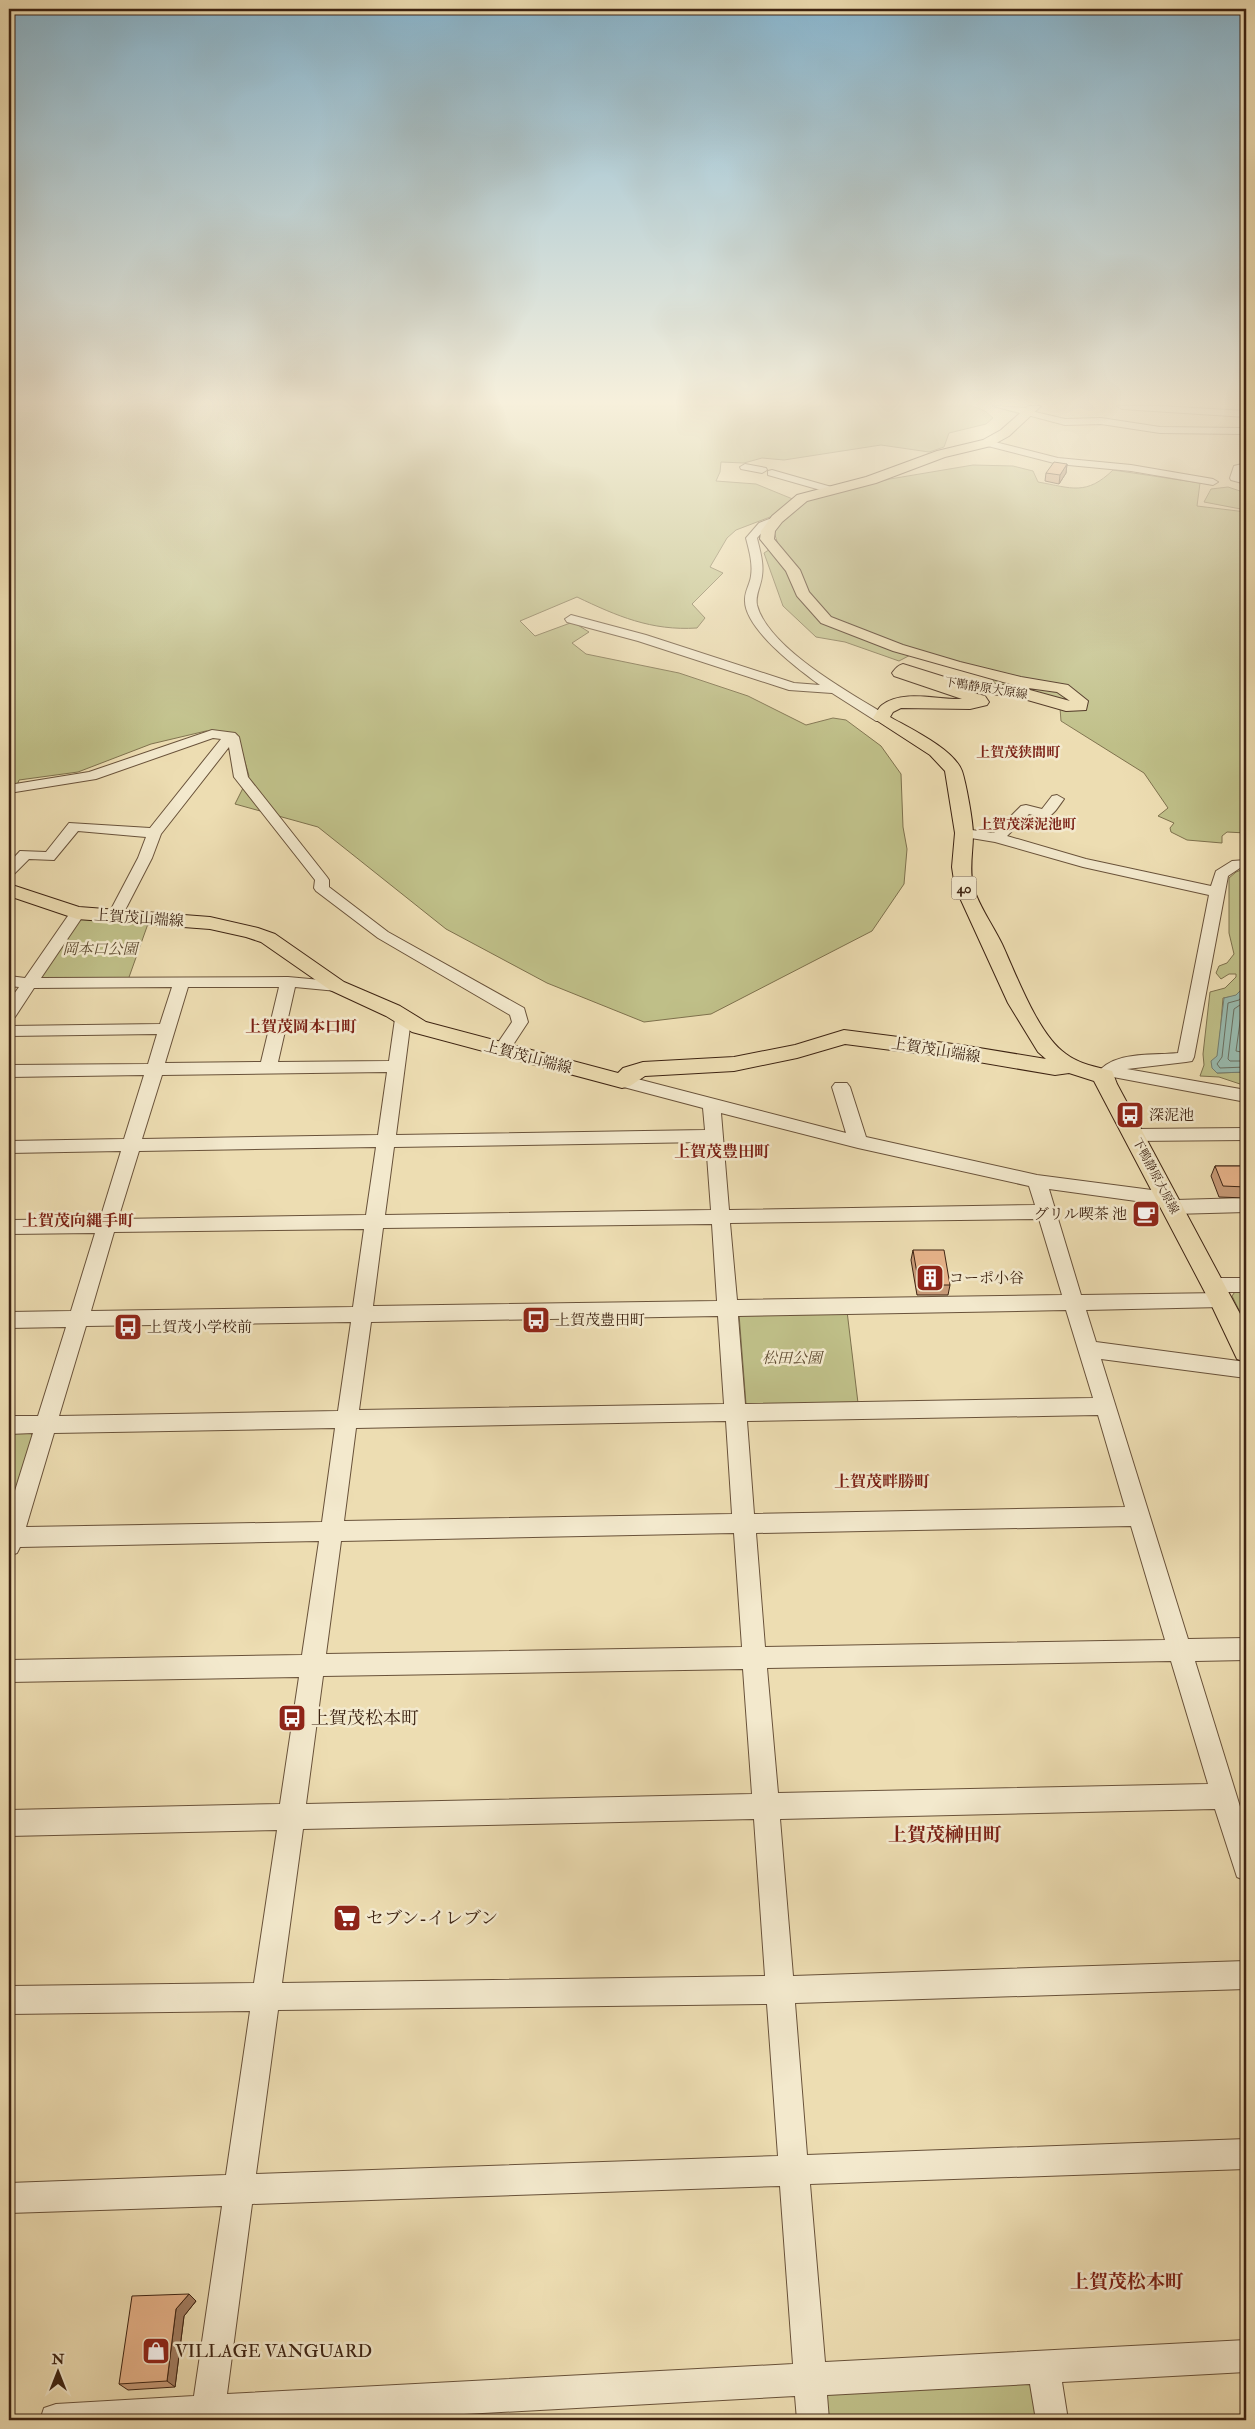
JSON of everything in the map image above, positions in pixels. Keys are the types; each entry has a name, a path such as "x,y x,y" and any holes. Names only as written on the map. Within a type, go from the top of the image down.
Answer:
{"main road":[{"name":"下鴨静原大原線","path":"777,519 768,531 767,538 793,570 802,593 826,620 898,648 954,665 1021,682 1062,688 1080,701 1080,707 1066,706 1019,692 949,684 903,669 900,673 904,676 979,699 980,702 972,706 930,702 898,704 884,710 881,718"},
{"name":"40","path":"881,718 936,751 953,770 964,833 961,850 962,880 974,912 991,942 1018,1003 1046,1047 1058,1059 1069,1066 1106,1074"},
{"name":"上賀茂山端線","path":"9,890 77,913 210,923 251,932 268,938 337,986 393,1011 403,1019 419,1027 622,1081 631,1073 643,1069 734,1064 797,1051 844,1037 961,1052 1056,1068 1069,1066"},
{"name":"下鴨静原大原線","path":"1106,1074 1106,1084 1218,1293 1246,1352"}],"street":[{"path":"776,519 763,525 751,538 758,570 750,595 752,607 778,645 796,661 835,689 881,718"},
{"path":"571,619 642,638 793,687 835,689"},
{"path":"9,789 91,776 212,734 230,736 234,740 241,777 322,880 321,888 383,934 518,1012 520,1022 501,1050"},
{"path":"116,915 145,858 154,833 230,736"},
{"path":"997,838 1026,809 1045,814 1057,799"},
{"path":"55,825 154,833"},
{"path":"9,871 25,854 49,857 74,826"},
{"path":"964,833 997,838 1083,863 1217,892"},
{"path":"1106,1074 1129,1063 1186,1057 1222,874 1237,864 1246,864"},
{"path":"9,1013 77,913"},
{"path":"9,981 30,983 288,982 337,986"},
{"path":"268,1068 288,982"},
{"path":"181,983 10,1542 331,1531 1139,1516"},
{"path":"207,2416 403,1019"},
{"path":"9,1031 167,1029"},
{"path":"9,1072 396,1066"},
{"path":"1106,1074 1246,1096"},
{"path":"622,1081 712,1106 858,1142 1037,1181 1170,1203 1246,1205"},
{"path":"841,1087 858,1142"},
{"path":"712,1106 812,2420"},
{"path":"1134,1134 1246,1134"},
{"path":"9,1147 714,1136"},
{"path":"1037,1181 1246,1868"},
{"path":"9,1227 1046,1212"},
{"path":"9,1320 727,1310 1074,1302 1218,1293 1246,1285"},
{"path":"1088,1349 1246,1370"},
{"path":"9,1425 1106,1406"},
{"path":"9,1670 1246,1649"},
{"path":"9,1823 1224,1796"},
{"path":"9,2000 780,1990 1246,1975"},
{"path":"9,2198 1246,2154"},
{"path":"56,2420 207,2416 809,2378 1246,2356"},
{"path":"1043,2366 1052,2420"}],"green space":[{"path":"9,519 764,519 736,530 727,538 710,567 723,573 692,604 705,618 697,628 649,625 620,616 577,597 520,621 535,636 573,622 589,632 572,643 586,654 679,673 748,696 806,725 833,718 846,720 881,746 901,774 903,827 907,849 904,884 872,931 711,1014 644,1022 547,983 446,929 318,827 235,804 249,776 237,734 206,731 151,744 78,772 19,780 9,808"},
{"path":"784,519 1246,519 1246,833 1227,832 1222,836 1222,843 1187,840 1171,832 1170,828 1174,823 1158,816 1168,808 1144,773 1061,721 1060,708 995,684 988,670 918,651 899,661 845,642 816,637 783,606 764,553 778,544 774,532 779,523"},
{"name":"深泥池","path":"1246,868 1246,943 1243,942 1246,960 1243,965 1246,971 1246,985 1236,996 1223,998 1217,1073 1246,1072 1246,1086 1219,1077 1200,1076 1204,1065 1203,1054 1210,992 1225,988 1236,977 1236,974 1229,974 1221,979 1216,973 1219,966 1227,963 1234,954 1229,933 1229,878 1236,872"},
{"name":"岡本口公園","path":"82,916 149,921 128,980 47,981 41,976"},
{"path":"1237,1289 1246,1289 1246,1324 1232,1296"},
{"name":"松田公園","path":"847,1311 858,1403 746,1404 739,1314"},
{"path":"9,1431 28,1431 36,1439 9,1521"},
{"path":"1035,2379 1042,2420 822,2420 819,2390"}],"water":[{"path":"1246,985 1246,1072 1217,1073 1212,1068 1211,1061 1217,1056 1224,998 1236,995"}],"building":[{"path":"1215,1166 1246,1166 1246,1187 1223,1186"},
{"name":"コーポ小谷","path":"913,1250 944,1250 950,1285 919,1285"},
{"name":"VILLAGE VANGUARD","path":"189,2294 176,2309 167,2381 119,2384 132,2296"}],"place":[{"name":"深泥池","path":"1130,1115"},
{"name":"グリル喫茶 池","path":"1146,1214"},
{"name":"コーポ小谷","path":"930,1278"},
{"name":"上賀茂豊田町","path":"536,1320"},
{"name":"上賀茂小学校前","path":"128,1327"},
{"name":"上賀茂松本町","path":"292,1718"},
{"name":"セブン-イレブン","path":"347,1918"},
{"name":"VILLAGE VANGUARD","path":"156,2351"}],"district":[{"name":"上賀茂狭間町","path":"1018,752"},
{"name":"上賀茂深泥池町","path":"1027,824"},
{"name":"上賀茂岡本口町","path":"301,1026"},
{"name":"上賀茂豊田町","path":"722,1151"},
{"name":"上賀茂向縄手町","path":"78,1220"},
{"name":"上賀茂畔勝町","path":"882,1481"},
{"name":"上賀茂榊田町","path":"945,1834"},
{"name":"上賀茂松本町","path":"1127,2281"}]}
